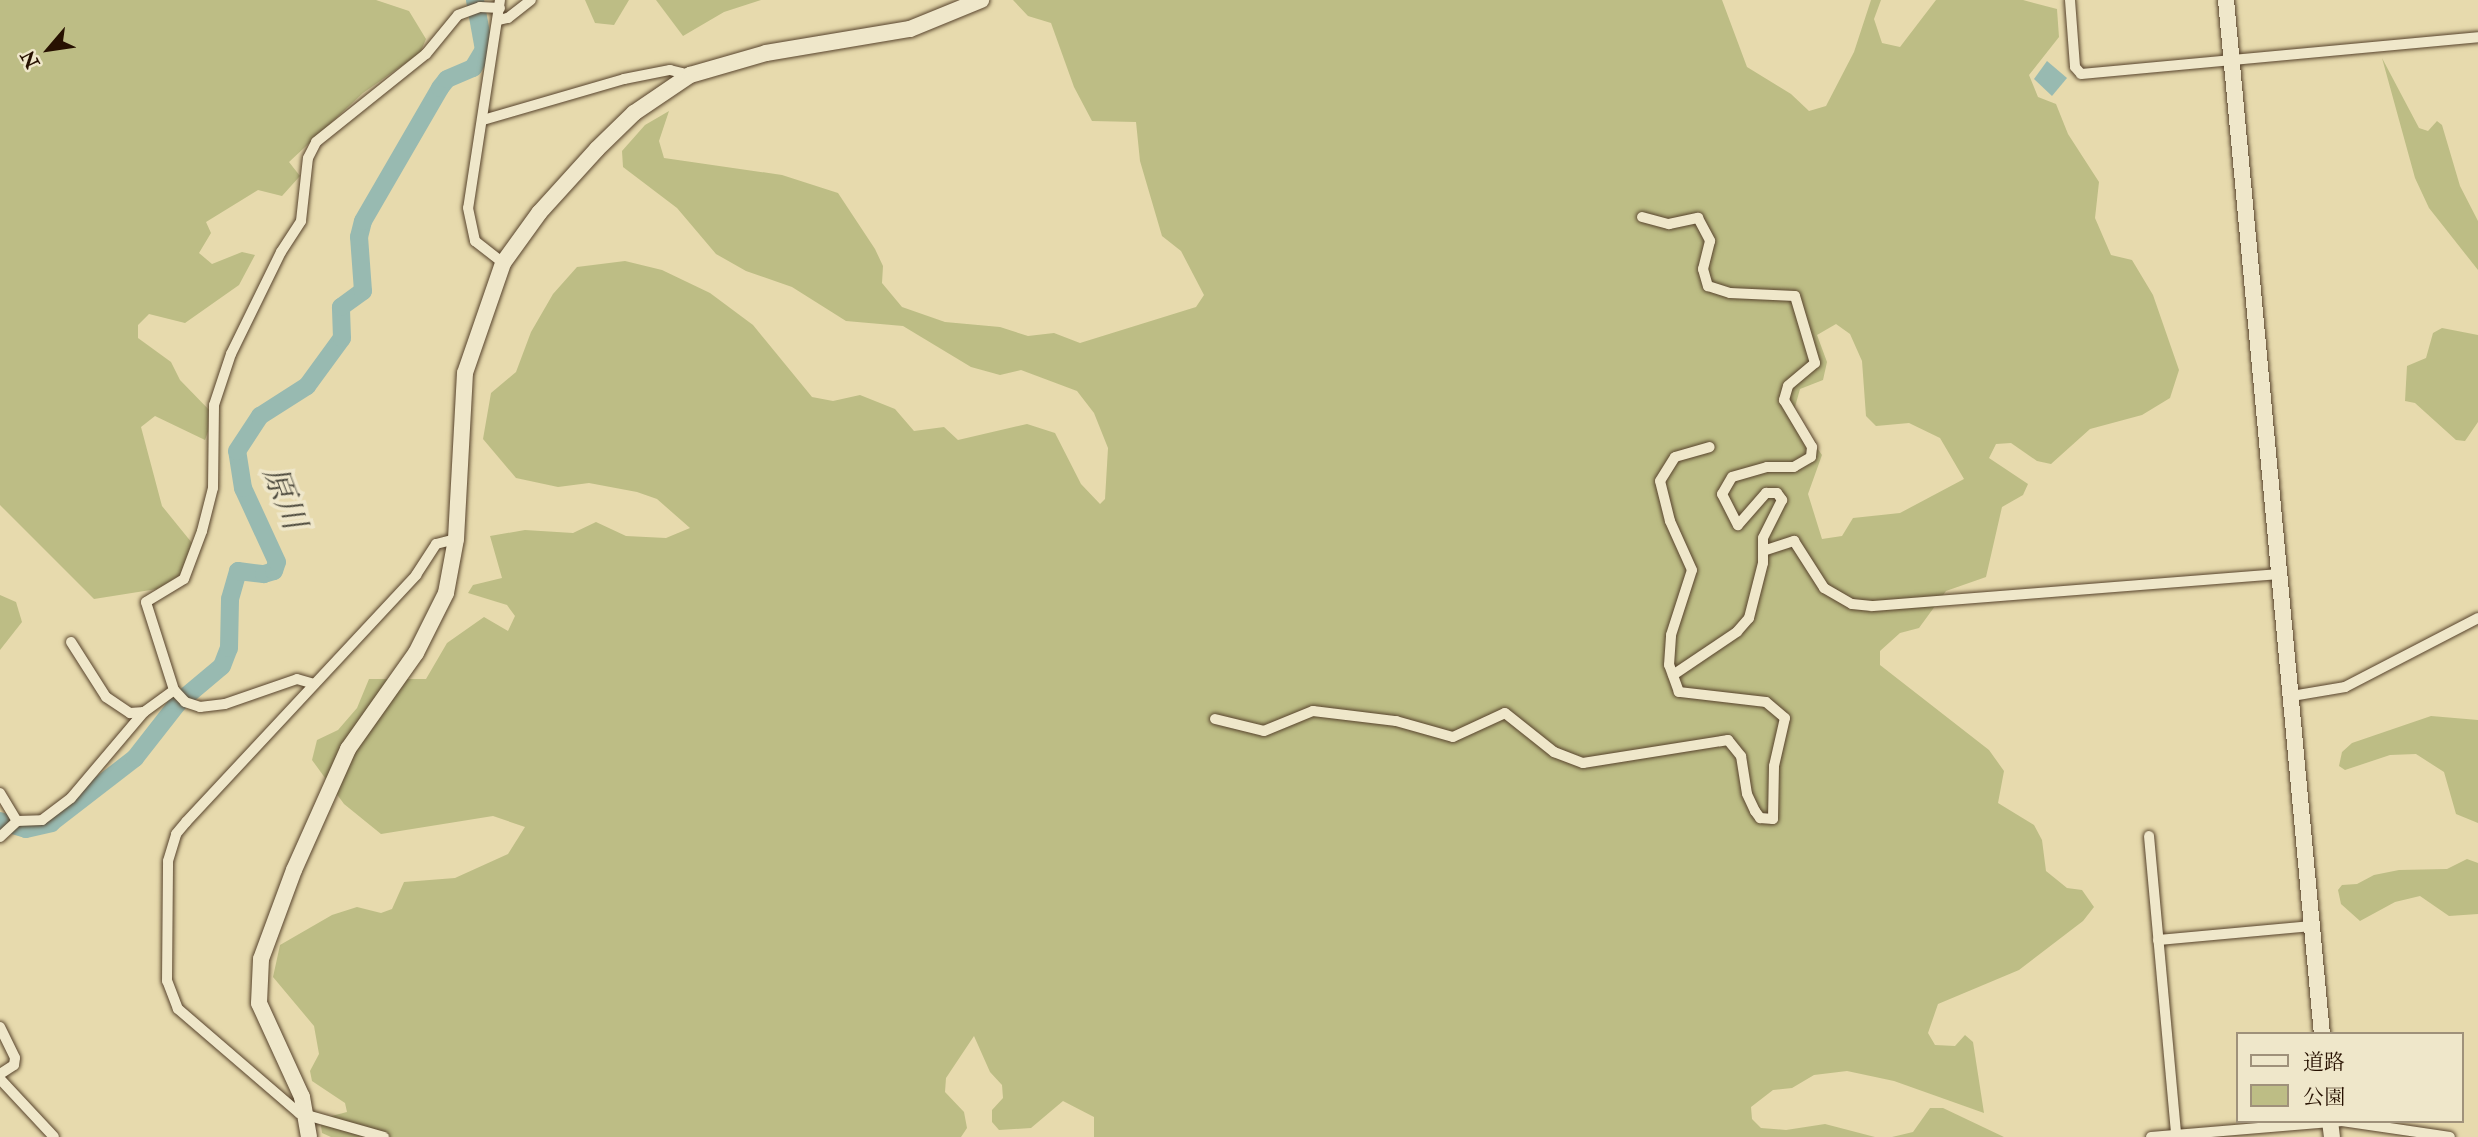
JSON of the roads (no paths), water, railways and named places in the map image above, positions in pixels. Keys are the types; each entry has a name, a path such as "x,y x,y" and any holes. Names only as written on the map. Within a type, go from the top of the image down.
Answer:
{"street":[{"path":"179,697 146,602 184,579 202,531 214,488 214,405 231,354 281,252 301,221 308,158 316,142 426,54 443,30 474,8 500,9 531,0"},
{"path":"309,1137 306,1114 259,1003 261,959 294,870 348,749 436,621 456,539 465,373 486,303 503,263 539,213 597,149 634,113 690,75 766,54 910,29 981,0"},
{"path":"2070,0 2075,67 2081,74 2478,37"},
{"path":"2226,0 2322,1032"},
{"path":"500,9 468,208 470,228 475,241 503,263"},
{"path":"483,121 624,79 670,69 690,75"},
{"path":"1642,218 1669,224 1698,218 1710,241 1703,268 1708,286 1730,293 1795,296 1803,310 1804,337 1815,363 1788,386 1784,400 1812,447 1811,457 1794,467 1767,467 1725,481 1722,494 1738,525 1766,493 1777,493 1780,508 1763,538 1763,551 1749,618 1737,632 1672,675"},
{"path":"1215,719 1264,731 1300,713 1324,712 1395,722 1453,737 1505,713 1555,752 1583,763 1728,740 1741,756 1747,794 1755,811 1760,818 1773,819 1774,766 1785,718 1766,702 1753,699 1688,696 1674,686 1667,655 1692,570 1670,521 1660,481 1675,457 1710,447"},
{"path":"384,1137 354,1132 290,1107 178,1009 167,981 167,873 176,834 416,575 436,544 456,539"},
{"path":"1763,551 1794,541 1824,588 1852,604 1872,606 2278,574"},
{"path":"2292,696 2345,687 2478,618"},
{"path":"71,642 106,697 130,713 144,712 179,697 214,706 297,679 314,684"},
{"path":"0,793 10,827 42,820 63,805 144,712"},
{"path":"2148,836 2176,1135"},
{"path":"2158,940 2312,926"},
{"path":"0,1027 15,1058 14,1065 0,1077 54,1137"},
{"path":"2151,1137 2318,1123"},
{"path":"2338,1123 2451,1137"}],"water":[{"path":"2047,61 2067,78 2052,96 2034,79"}],"waterway":[{"name":"原川","path":"0,821 26,829 51,823 135,758 178,703 222,666 229,648 230,599 238,571 264,574 274,571 277,562 243,488 237,451 260,416 307,386 342,338 341,307 363,291 359,237 363,221 440,88 447,79 473,68 484,50 475,0"}]}
